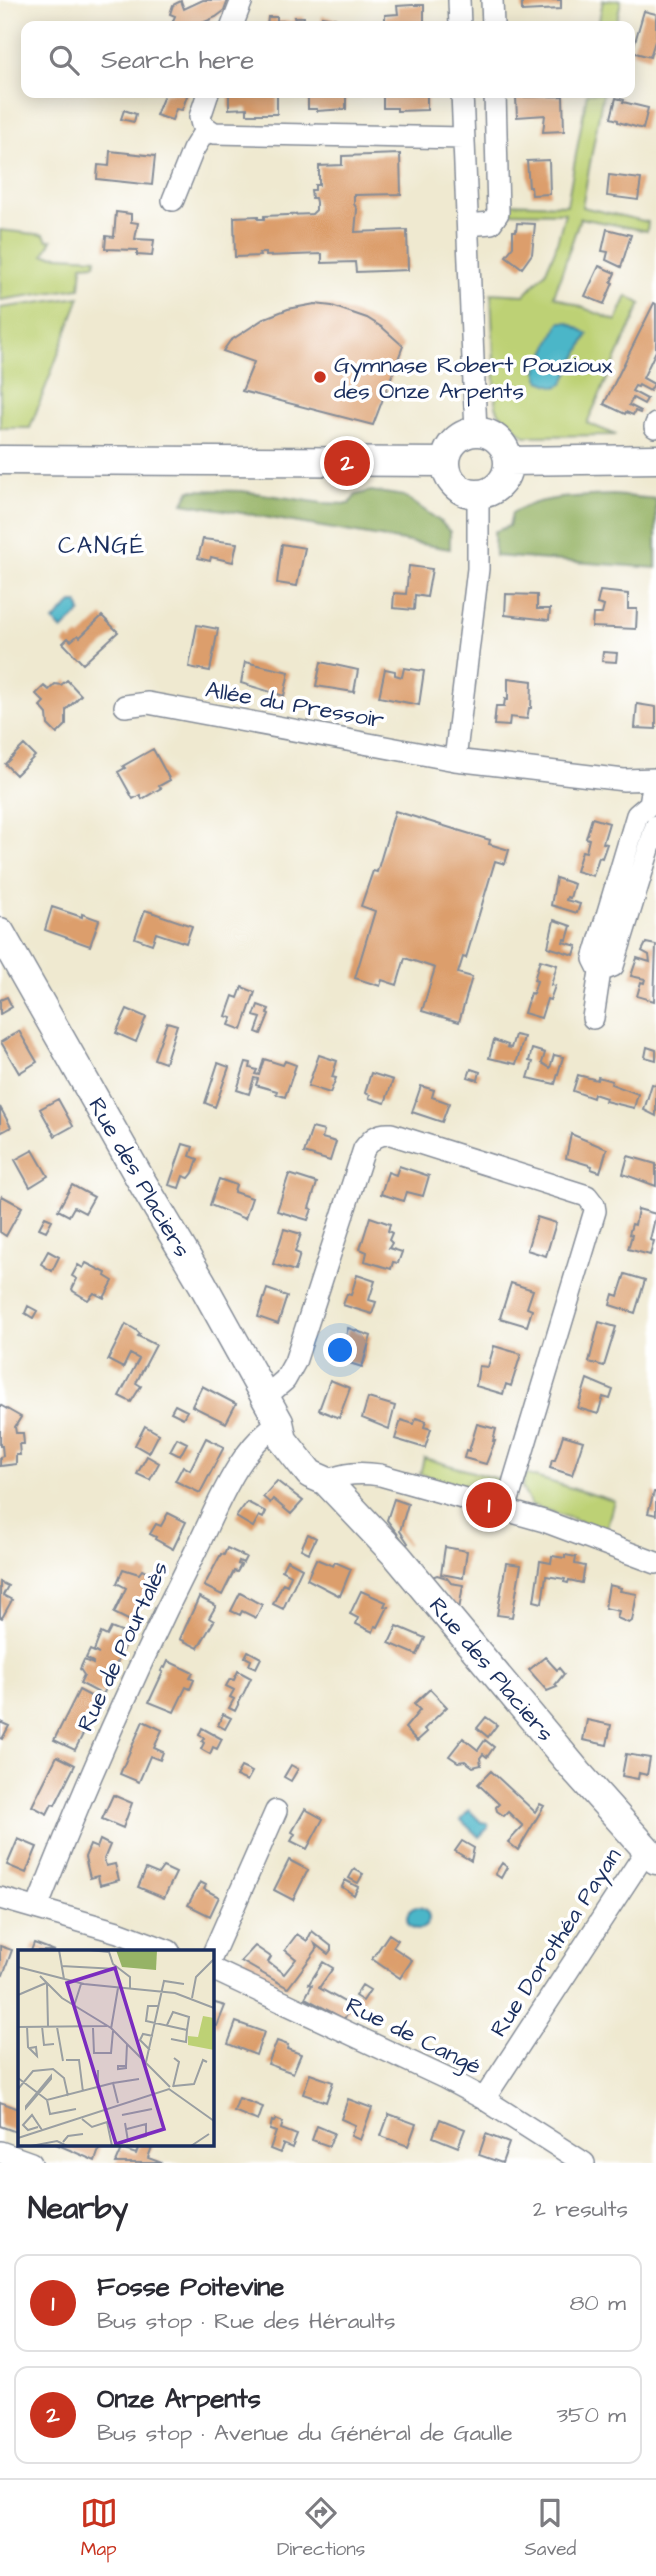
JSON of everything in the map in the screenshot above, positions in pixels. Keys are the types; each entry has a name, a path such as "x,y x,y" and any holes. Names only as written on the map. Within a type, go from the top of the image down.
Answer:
{"street":[{"path":"234,21 242,0"},
{"path":"459,0 460,21"},
{"path":"492,0 492,21"},
{"path":"206,98 200,117 202,125 214,133 226,135 464,138"},
{"path":"462,98 476,432"},
{"path":"468,225 491,223 498,213 495,98"},
{"path":"173,200 193,150 206,129"},
{"path":"476,432 494,437 506,452 508,461 506,474 499,484 490,491 478,494 455,485 448,475 446,463 448,451 455,441 464,434 476,432"},
{"path":"508,461 656,459"},
{"path":"0,460 446,463"},
{"path":"455,760 478,569 478,494"},
{"name":"Allée du Pressoir","path":"125,706 148,703 455,760 624,780 655,779"},
{"path":"593,1018 600,971 594,959 637,814 653,809 655,779"},
{"path":"600,971 612,966 656,826"},
{"name":"Rue des Placiers","path":"0,932 135,1171 202,1283 279,1422 283,1440 310,1474 327,1481 398,1557 578,1773 652,1855"},
{"path":"264,1397 285,1380 295,1362 364,1149 372,1139 382,1134 391,1135 587,1196 595,1211 505,1510"},
{"name":"Rue de Pourtalès","path":"37,1908 150,1641 236,1470 259,1438 279,1422"},
{"path":"327,1481 343,1474 365,1473 551,1524 656,1563"},
{"path":"214,1951 276,1811"},
{"name":"Rue Dorothéa Payan","path":"484,2099 652,1855"},
{"path":"0,1898 118,1932 166,1950"},
{"name":"Rue de Cangé","path":"214,1970 445,2078 484,2099 584,2163"},
{"path":"0,2152 31,2163"}],"green space":[{"path":"603,0 621,0 617,21 599,21"},
{"path":"586,98 602,98 582,207 648,222 647,231 580,218 554,296 616,321 627,296 641,304 587,423 616,435 525,436 499,413 496,406 491,293 524,295 545,273 555,250 565,213 505,212 505,203 567,205"},
{"path":"0,230 44,235 47,240 52,240 44,255 96,258 95,264 82,265 80,288 0,300"},
{"path":"80,297 30,428 0,428 0,308"},
{"path":"190,490 242,491 322,503 349,504 356,495 371,491 404,496 441,522 450,532 450,549 183,503"},
{"path":"613,495 656,499 656,568 495,556 494,532 509,526 512,513 548,500"},
{"path":"424,1458 504,1481 488,1493 420,1474"},
{"path":"525,1474 614,1501 606,1530 531,1505 522,1488"}],"water":[{"path":"561,322 567,322 588,334 563,384 556,387 540,381 537,370"},
{"path":"72,603 78,603 81,612 62,630 53,621"},
{"path":"469,1810 481,1822 487,1823 488,1828 479,1837 461,1820"},
{"path":"414,1907 422,1907 429,1914 429,1922 422,1929 414,1929 407,1922 407,1914"}],"building":[{"path":"203,0 228,0 224,11 207,21 173,21 175,16 170,14 173,5 181,1 184,9"},
{"path":"522,0 561,0 561,9 522,11"},
{"path":"424,5 424,21 385,21 385,15 398,14 397,6"},
{"path":"644,11 656,14 656,38 650,57 635,53 635,42"},
{"path":"322,16 338,19 338,21 322,21"},
{"path":"268,17 277,17 277,21 268,21"},
{"path":"294,17 304,17 304,21 295,21"},
{"path":"163,98 186,98 182,110 176,109 172,120 156,115"},
{"path":"229,98 277,98 277,114 247,114 247,108 229,109"},
{"path":"308,98 346,98 346,109 308,109"},
{"path":"383,98 427,98 427,110 397,111 397,108 383,108"},
{"path":"516,98 563,98 564,131 543,132 545,115 517,117"},
{"path":"616,98 648,108 643,129 611,118"},
{"path":"124,110 136,114 134,122 121,119"},
{"path":"110,151 155,156 152,185 97,179 98,165 109,166"},
{"path":"400,154 401,194 354,195 357,209 355,232 407,230 408,270 356,272 355,262 322,263 322,254 266,256 266,253 259,253 260,256 235,257 234,217 258,216 258,219 264,219 264,216 312,214 316,210 316,202 315,198 312,198 311,190 315,190 315,185 319,185 319,166 342,165 342,156"},
{"path":"549,160 550,194 532,195 527,161"},
{"path":"609,175 641,179 638,200 607,196"},
{"path":"116,212 131,214 131,222 138,223 135,239 154,240 152,256 137,255 137,250 105,249 106,236 114,237"},
{"path":"517,223 535,224 532,254 522,268 506,256 513,247 513,231 516,231"},
{"path":"607,229 631,235 621,267 606,260 608,252 602,251"},
{"path":"599,266 615,273 604,304 585,296"},
{"path":"654,303 656,351 643,378 654,384 650,391 639,385 635,386 632,391 647,399 644,404 633,398 629,405 641,411 640,413 635,411 633,415 626,412 625,414 604,404"},
{"name":"Gymnase Robert Pouzioux des Onze Arpents","path":"315,304 332,306 367,318 403,346 373,425 242,391 254,362 223,351 230,341 265,318 288,309"},
{"path":"203,539 237,543 233,562 211,557 210,561 198,558"},
{"path":"282,544 305,548 297,586 277,583"},
{"path":"409,566 432,569 427,597 415,595 414,610 393,608 394,593 406,594"},
{"path":"600,591 628,594 628,609 637,609 636,629 592,627 593,614 602,614 604,606 597,604"},
{"path":"506,594 537,595 537,609 550,609 549,620 505,615"},
{"path":"102,616 118,632 83,664 63,643 68,638 71,641 78,635 80,637"},
{"path":"197,625 218,629 210,671 189,667"},
{"path":"603,652 617,653 616,662 602,661"},
{"path":"245,662 289,672 284,696 241,683"},
{"path":"321,662 358,670 354,692 316,686"},
{"path":"404,668 424,671 419,705 379,697 385,669 395,671 395,675 402,677"},
{"path":"508,678 532,681 531,708 527,719 510,717 509,726 494,725 496,706 504,706 505,699 508,700"},
{"path":"67,680 81,695 66,710 66,725 57,734 48,725 47,714 40,706 44,702 36,694 44,686 49,690 55,684 61,685"},
{"path":"637,704 656,707 656,729 635,728"},
{"path":"24,745 35,756 16,775 5,764"},
{"path":"153,749 170,780 142,799 140,795 133,799 118,772 125,768 123,766"},
{"path":"395,811 490,840 489,844 509,850 505,864 495,861 466,958 463,957 458,973 472,977 459,1022 422,1011 435,968 405,958 397,985 382,980 380,986 355,978 375,911 361,906 373,871 377,872"},
{"path":"592,818 609,823 603,843 607,844 602,858 599,857 593,876 576,871 582,851 586,852 589,839 586,838"},
{"path":"556,878 574,884 570,898 567,897 566,900 580,904 577,913 551,905"},
{"path":"52,907 99,920 90,946 45,930"},
{"path":"145,910 192,926 186,943 156,933 152,944 135,938"},
{"path":"554,920 571,926 567,940 564,939 563,942 577,946 574,955 548,947"},
{"path":"646,943 656,945 654,1001 637,996 641,982 644,983 645,979 631,976 637,958 650,962 649,955 642,951"},
{"path":"540,960 557,965 551,985 555,986 550,1000 547,999 541,1018 524,1013 537,981 534,980"},
{"path":"242,987 255,992 242,1030 229,1025 232,1018 226,1016 233,996 238,998"},
{"path":"7,997 12,1007 0,1014 0,1000"},
{"path":"258,1005 269,1009 261,1034 256,1032 261,1018 254,1016"},
{"path":"127,1009 146,1017 136,1042 116,1033"},
{"path":"167,1022 177,1025 165,1063 154,1059"},
{"path":"19,1031 37,1062 19,1073 1,1042"},
{"path":"515,1035 524,1037 516,1064 489,1058 494,1040 511,1048"},
{"path":"647,1047 656,1050 656,1060 645,1057"},
{"path":"532,1049 545,1053 542,1063 550,1068 554,1055 563,1057 555,1084 528,1078 533,1062 529,1061"},
{"path":"319,1055 337,1061 332,1077 336,1078 330,1093 308,1086"},
{"path":"264,1059 283,1065 285,1061 296,1065 285,1097 276,1094 277,1091 256,1085 258,1079 254,1078 249,1094 237,1090 246,1062 251,1063 250,1068 257,1070 255,1074 259,1075"},
{"path":"218,1063 229,1067 215,1107 205,1103"},
{"path":"471,1069 480,1072 478,1080 468,1077"},
{"path":"371,1073 393,1080 385,1103 369,1098 370,1095 365,1093"},
{"path":"578,1075 612,1081 611,1084 638,1094 634,1108 605,1101 606,1098 594,1094 593,1098 573,1091"},
{"path":"652,1084 656,1085 656,1116 644,1110"},
{"path":"421,1086 434,1090 432,1097 449,1103 442,1122 412,1112"},
{"path":"58,1099 73,1126 55,1136 40,1109"},
{"path":"0,1107 11,1127 0,1133"},
{"path":"312,1128 324,1131 322,1138 336,1142 330,1161 304,1153"},
{"path":"571,1134 607,1149 600,1172 591,1169 592,1166 566,1158"},
{"path":"183,1144 193,1147 190,1156 198,1159 193,1173 189,1178 183,1176 179,1188 169,1185"},
{"path":"33,1150 48,1176 30,1187 15,1160"},
{"path":"628,1156 656,1164 656,1186 623,1174"},
{"path":"399,1166 429,1176 423,1196 407,1192 404,1201 381,1194 388,1172 396,1175"},
{"path":"289,1174 317,1183 308,1220 277,1211"},
{"path":"219,1179 236,1185 234,1192 252,1198 245,1219 210,1205"},
{"path":"72,1185 94,1197 85,1213 74,1207 69,1216 58,1210"},
{"path":"2,1196 22,1207 6,1236 0,1232"},
{"path":"638,1209 656,1214 650,1240 654,1241 650,1255 628,1249 632,1235 629,1234 632,1224 635,1225"},
{"path":"45,1217 52,1220 46,1231 39,1228"},
{"path":"370,1217 390,1224 388,1231 392,1233 389,1240 392,1243 389,1248 402,1252 398,1263 393,1262 391,1269 365,1261 367,1252 360,1249"},
{"path":"537,1217 556,1223 546,1256 527,1250"},
{"path":"284,1229 301,1234 295,1252 300,1254 295,1271 273,1264"},
{"path":"48,1251 59,1257 52,1271 41,1264"},
{"path":"86,1263 106,1273 105,1276 113,1281 104,1298 94,1293 88,1300 73,1291 77,1279 72,1276 78,1265 83,1268"},
{"path":"625,1274 645,1280 635,1313 610,1305 613,1294 618,1296"},
{"path":"357,1275 375,1281 369,1300 376,1302 372,1314 343,1305 347,1294 351,1295"},
{"path":"511,1283 533,1290 527,1308 532,1310 527,1326 500,1318"},
{"path":"267,1289 287,1296 278,1324 258,1317"},
{"path":"28,1306 37,1311 33,1318 25,1313"},
{"path":"599,1322 616,1327 604,1366 589,1362"},
{"path":"126,1324 140,1334 138,1336 156,1345 136,1383 141,1386 131,1402 119,1396 139,1359 130,1354 123,1368 108,1360"},
{"path":"348,1328 371,1336 362,1367 340,1360"},
{"path":"494,1346 521,1354 511,1386 506,1384 503,1394 476,1386 479,1366 488,1367"},
{"path":"587,1379 613,1390 610,1399 603,1397 598,1414 578,1408"},
{"path":"330,1380 350,1388 339,1418 319,1410"},
{"path":"202,1386 236,1404 226,1423 192,1406"},
{"path":"368,1398 395,1406 389,1429 362,1418"},
{"path":"0,1405 21,1417 15,1427 16,1433 23,1433 24,1444 19,1444 20,1455 16,1455 16,1464 0,1466 0,1457 3,1456 0,1446"},
{"path":"175,1405 187,1411 183,1418 171,1412"},
{"path":"416,1418 426,1421 424,1427 431,1429 425,1448 395,1439 401,1420 414,1424"},
{"path":"477,1424 496,1429 495,1441 486,1464 464,1458 466,1450 469,1451"},
{"path":"145,1426 159,1434 149,1453 135,1445"},
{"path":"563,1435 583,1441 572,1475 550,1468"},
{"path":"177,1438 187,1443 180,1456 170,1451"},
{"path":"206,1438 224,1447 200,1493 175,1481 183,1466 190,1470"},
{"path":"147,1456 159,1463 150,1480 137,1474"},
{"path":"277,1481 303,1501 291,1514 273,1499 270,1503 263,1497"},
{"path":"656,1492 656,1515 648,1513"},
{"path":"394,1499 408,1504 400,1531 408,1543 406,1545 387,1520"},
{"path":"247,1502 266,1512 263,1518 259,1516 253,1527 236,1517"},
{"path":"168,1513 186,1522 173,1549 150,1534 156,1524 161,1526"},
{"path":"308,1534 316,1538 309,1553 301,1549"},
{"path":"445,1547 467,1551 463,1578 441,1574"},
{"path":"227,1548 246,1557 243,1563 239,1561 238,1564 241,1565 237,1572 234,1571 222,1595 204,1586"},
{"path":"565,1555 576,1557 575,1564 585,1566 582,1583 569,1580 568,1583 564,1582 565,1579 546,1576 542,1603 534,1601 540,1561 551,1563 552,1556 565,1558"},
{"path":"316,1559 333,1566 335,1562 351,1569 340,1596 307,1579"},
{"path":"287,1560 302,1568 283,1609 273,1604 283,1583 287,1585 291,1575 282,1570"},
{"path":"506,1563 521,1565 512,1617 497,1615"},
{"path":"123,1569 139,1574 142,1570 148,1573 146,1578 155,1583 132,1622 114,1613 126,1588 117,1583"},
{"path":"437,1575 447,1578 451,1583 463,1585 459,1610 432,1577"},
{"path":"0,1582 8,1586 3,1595 12,1600 2,1618 0,1617"},
{"path":"609,1585 621,1588 620,1591 637,1594 632,1621 629,1623 617,1618 619,1611 605,1608"},
{"path":"361,1591 386,1602 384,1606 388,1607 373,1632 356,1624 358,1618 350,1614"},
{"path":"240,1593 262,1605 256,1618 242,1611 240,1615 231,1611"},
{"path":"199,1597 216,1606 209,1618 214,1621 198,1648 180,1639"},
{"path":"397,1626 425,1638 417,1655 389,1643"},
{"path":"111,1628 129,1635 103,1695 80,1683 84,1675 80,1669 84,1660 93,1664 86,1658 90,1650 99,1654 94,1651 101,1633 107,1636"},
{"path":"248,1651 261,1658 256,1668 249,1665 251,1660 245,1657"},
{"path":"545,1657 564,1674 555,1685 557,1687 547,1691 529,1670"},
{"path":"168,1661 193,1673 190,1678 194,1680 190,1689 186,1687 174,1712 149,1702 163,1672 161,1671"},
{"path":"238,1671 251,1678 235,1711 229,1708 234,1699 230,1697 234,1690 226,1686 230,1679 234,1680"},
{"path":"430,1689 447,1707 424,1729 427,1732 417,1741 405,1728 420,1710 414,1704"},
{"path":"79,1690 100,1701 75,1750 54,1740"},
{"path":"223,1714 231,1718 225,1729 218,1725"},
{"path":"486,1717 497,1725 488,1737 477,1728"},
{"path":"587,1720 611,1725 607,1745 583,1740"},
{"path":"143,1721 162,1730 154,1748 163,1752 160,1760 150,1756 139,1782 120,1774"},
{"path":"0,1722 9,1726 2,1739 0,1738"},
{"path":"202,1728 222,1739 217,1749 213,1747 210,1754 201,1749 204,1743 204,1738 199,1735"},
{"path":"463,1738 478,1750 485,1740 494,1747 487,1757 483,1754 480,1758 481,1765 473,1767 465,1761 458,1762 449,1756"},
{"path":"626,1754 650,1758 647,1775 639,1773 638,1779 622,1776"},
{"path":"57,1756 75,1765 55,1805 52,1804 47,1814 32,1806"},
{"path":"291,1765 298,1769 291,1781 284,1777"},
{"path":"241,1767 252,1772 247,1781 236,1776"},
{"path":"491,1771 535,1812 540,1804 544,1806 518,1850 508,1842 523,1826 508,1812 504,1816 497,1811 499,1804 478,1784"},
{"path":"113,1795 132,1803 123,1828 102,1819"},
{"path":"305,1809 323,1819 307,1849 291,1841 295,1834 292,1832"},
{"path":"18,1839 37,1847 26,1873 7,1865"},
{"path":"100,1840 110,1845 104,1859 106,1866 115,1864 119,1880 100,1885 98,1876 90,1878 85,1857 90,1845 97,1848"},
{"path":"462,1841 474,1848 471,1861 455,1851"},
{"path":"289,1860 308,1870 293,1900 274,1890"},
{"path":"502,1863 507,1867 501,1878 495,1874"},
{"path":"163,1867 176,1873 164,1898 138,1887 146,1869 158,1874"},
{"path":"354,1869 363,1874 358,1883 349,1878"},
{"path":"345,1880 358,1887 354,1895 342,1887"},
{"path":"200,1882 206,1885 204,1889 219,1897 210,1916 188,1905"},
{"path":"312,1931 331,1946 331,1950 328,1954 315,1944 317,1949 288,1988 241,1961 255,1946 271,1957 268,1962 284,1974 296,1959 285,1950 297,1934 307,1941"},
{"path":"389,1934 398,1940 393,1947 412,1960 400,1978 372,1959"},
{"path":"34,1943 52,1950 31,1950"},
{"path":"0,1946 12,1950 3,1975 0,1974"},
{"path":"323,1962 333,1968 319,1988 352,2006 344,2019 305,1998 312,1985 309,1984"},
{"path":"362,1985 370,1990 363,2001 355,1996"},
{"path":"214,2003 225,2006 217,2026 214,2025"},
{"path":"236,2022 264,2032 256,2055 228,2044"},
{"path":"277,2041 288,2045 287,2049 301,2054 293,2073 268,2064"},
{"path":"310,2074 333,2082 326,2102 303,2094"},
{"path":"239,2098 263,2107 258,2121 234,2111"},
{"path":"348,2099 372,2108 360,2140 351,2136 355,2125 341,2119"},
{"path":"0,2102 18,2109 18,2133 0,2126"},
{"path":"389,2114 416,2124 408,2146 381,2136"},
{"path":"276,2119 283,2122 281,2129 297,2135 292,2148 283,2144 280,2153 270,2149 276,2132 270,2130 272,2121"},
{"path":"440,2119 465,2129 458,2147 433,2137"},
{"path":"317,2126 334,2133 329,2146 312,2140"},
{"path":"486,2134 509,2143 502,2163 479,2155"},
{"path":"61,2146 100,2146 95,2161"},
{"path":"139,2146 152,2146 148,2158 162,2163 116,2163 122,2149 136,2154"}],"place":[{"name":"Gymnase Robert Pouzioux des Onze Arpents","path":"320,377"},
{"name":"Onze Arpents","path":"347,463"},
{"name":"Fosse Poitevine","path":"489,1505"}],"district":[{"name":"CANGÉ","path":"102,545"}]}
